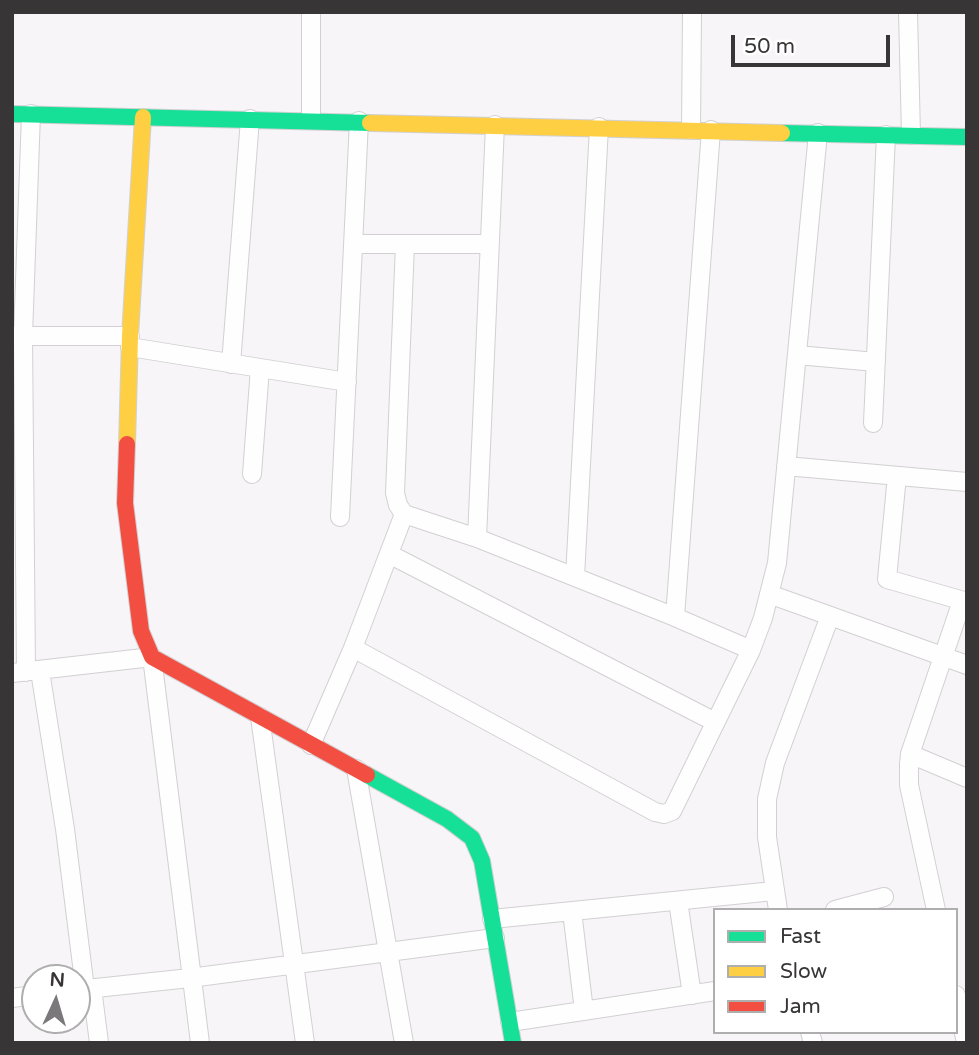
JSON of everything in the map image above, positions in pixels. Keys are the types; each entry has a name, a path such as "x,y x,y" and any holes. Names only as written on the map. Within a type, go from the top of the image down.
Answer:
{"street":[{"path":"310,120 312,12"},
{"path":"691,130 692,12"},
{"path":"908,12 911,135"},
{"path":"12,114 967,137"},
{"path":"31,114 17,336 26,672 65,829 82,964"},
{"path":"144,117 130,342 125,503 141,631 152,657 200,1043"},
{"path":"231,364 250,119"},
{"path":"340,517 359,121"},
{"path":"477,538 495,125"},
{"path":"575,577 599,127"},
{"path":"676,617 711,130"},
{"path":"353,648 655,813 672,811 751,650 777,564 818,133"},
{"path":"873,423 886,135"},
{"path":"354,244 489,244"},
{"path":"405,244 396,493 398,505 404,514 477,538 676,617 751,650"},
{"path":"17,336 130,342 231,364 347,382"},
{"path":"797,355 876,362"},
{"path":"252,474 260,368"},
{"path":"786,466 967,482"},
{"path":"897,476 887,579 965,601"},
{"path":"311,744 353,648 404,514"},
{"path":"389,554 715,722"},
{"path":"769,594 967,665"},
{"path":"936,908 909,785 910,754 961,604 965,601"},
{"path":"778,908 767,837 769,787 792,713 830,616"},
{"path":"26,672 152,657 447,819 472,838 482,861 513,1043"},
{"path":"260,716 305,1043"},
{"path":"910,754 967,778"},
{"path":"356,769 404,1043"},
{"path":"492,919 774,891"},
{"path":"843,908 884,897"},
{"path":"678,901 692,995"},
{"path":"572,911 584,1011"},
{"path":"91,988 495,939"},
{"path":"510,1022 713,991"},
{"path":"958,1005 966,1043"},
{"path":"91,1012 99,1043"}],"traffic: fast":[{"path":"12,114 370,123"},
{"path":"782,133 967,137"},
{"path":"367,775 447,819 472,838 482,861 513,1043"}],"traffic: slow":[{"path":"127,444 130,336 143,117"},
{"path":"370,123 782,133"}],"traffic: jam":[{"path":"127,444 125,503 141,631 152,657 367,775"}]}
